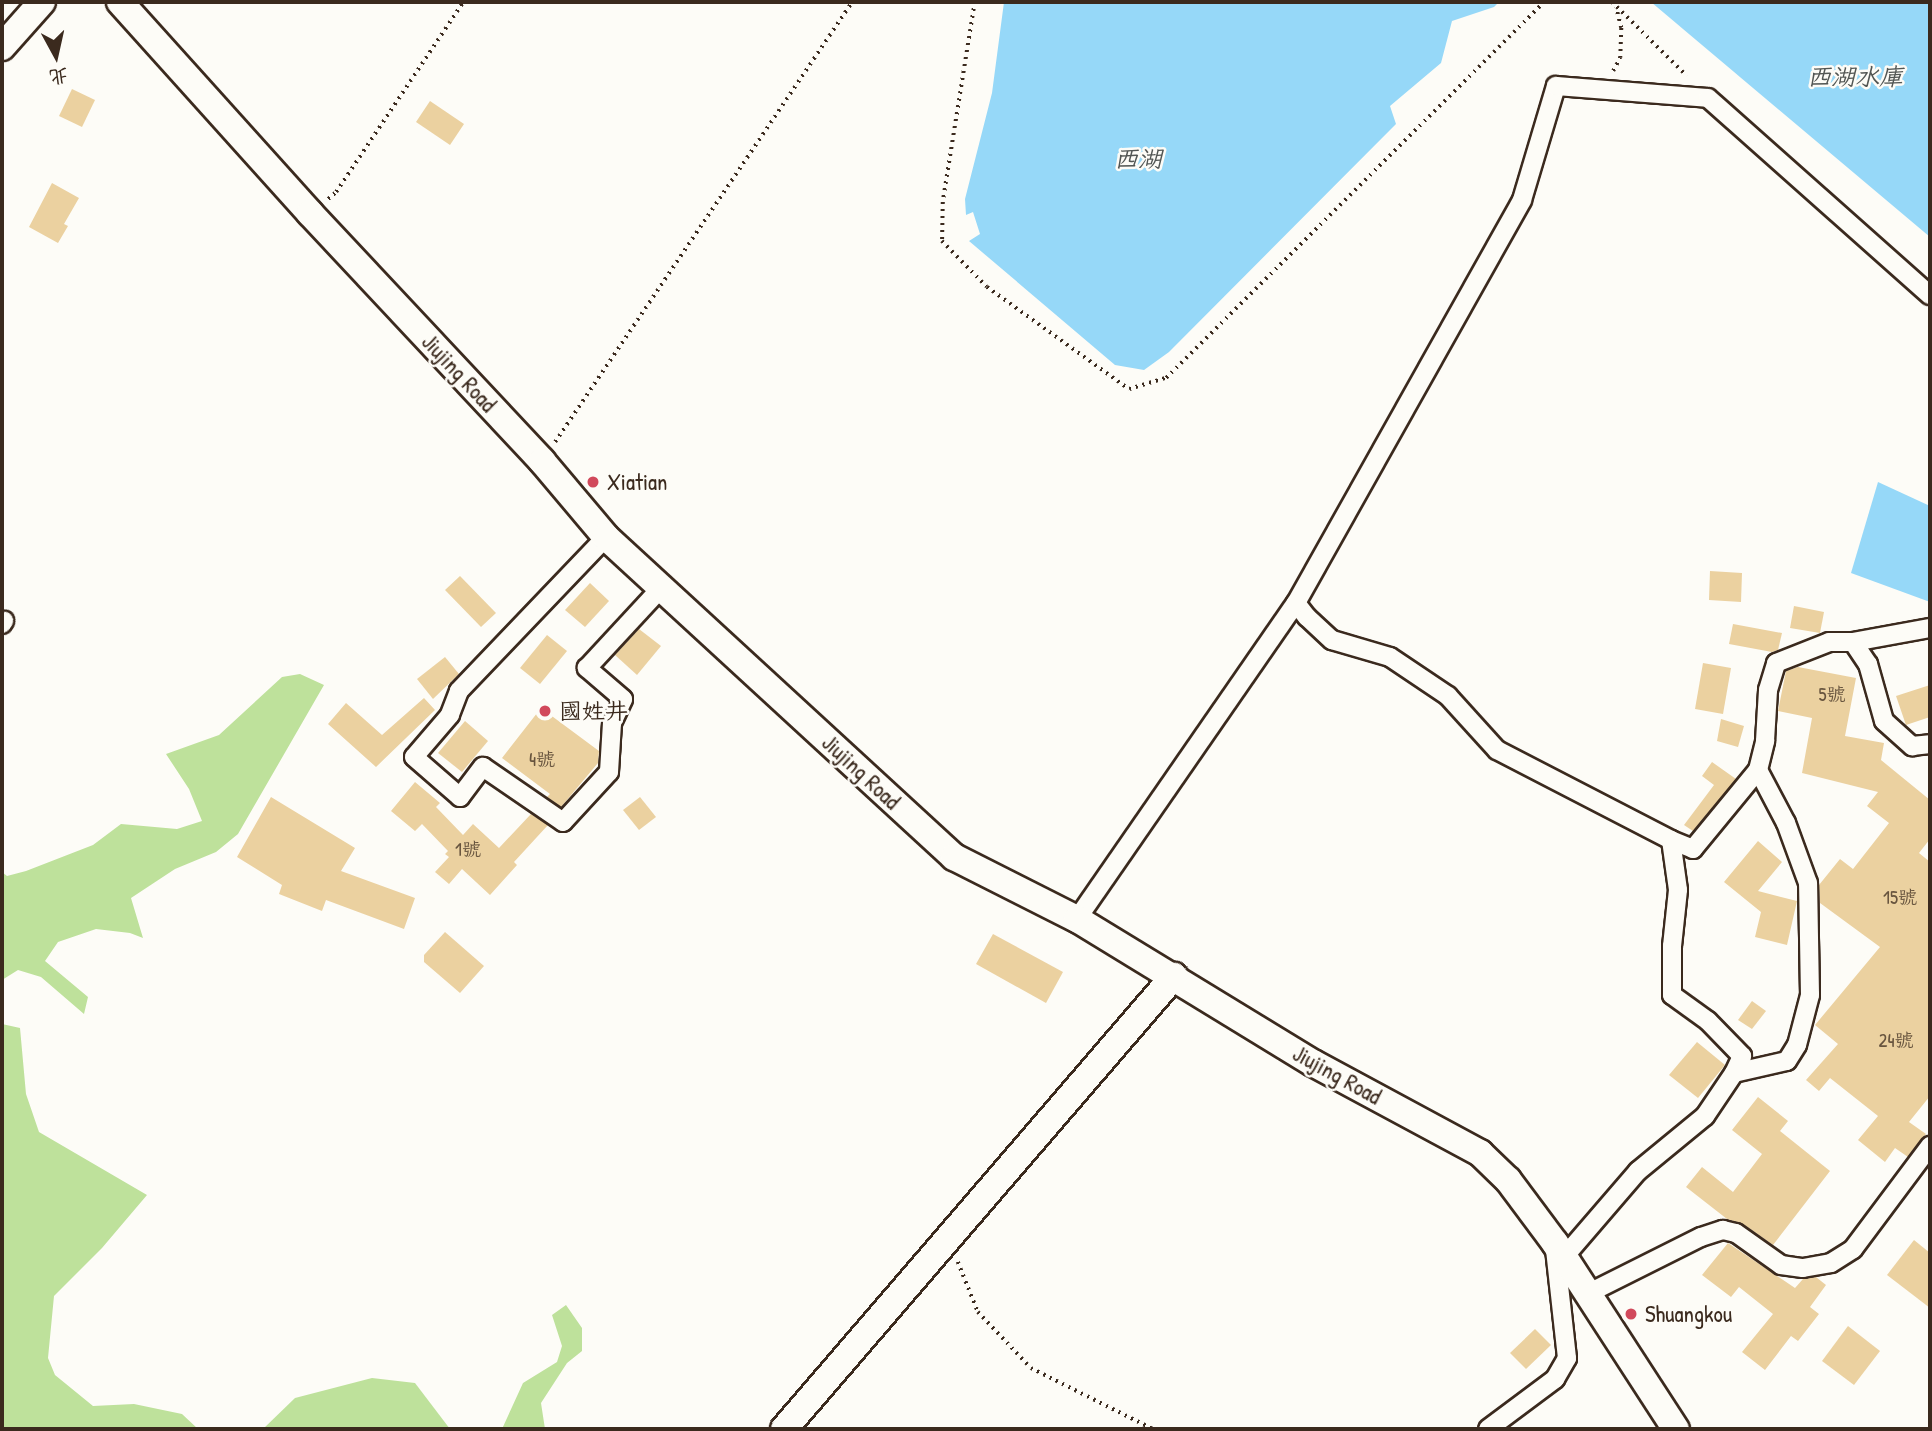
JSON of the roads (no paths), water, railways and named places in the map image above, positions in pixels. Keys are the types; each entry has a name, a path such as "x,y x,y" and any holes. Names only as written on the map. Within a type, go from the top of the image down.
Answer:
{"main road":[{"path":"2,47 42,2"},
{"name":"Jiujing Road","path":"120,2 310,213 542,461 606,537 954,857 1077,919 1312,1063 1480,1153 1508,1180 1559,1250 1676,1429"},
{"path":"784,1429 1174,976"}],"street":[{"path":"1077,919 1296,603 1522,200 1556,86 1708,98 1930,295"},
{"path":"606,537 459,691 450,715 414,757 460,797 484,767 563,822 609,772 612,723 623,699 587,668 661,588"},
{"path":"1296,603 1332,640 1390,657 1448,696 1497,750 1693,849 1758,770 1765,741 1769,690 1776,663 1829,642 1853,642 1930,628"},
{"path":"1853,642 1868,664 1884,721 1912,746 1930,744"},
{"path":"1734,1073 1787,1061 1797,1045 1810,995 1808,883 1786,823 1758,770"},
{"path":"1488,1429 1555,1379 1567,1358 1559,1250 1638,1171 1705,1116 1734,1073 1742,1056 1708,1021 1672,995 1672,946 1678,890 1671,840"},
{"path":"1589,1293 1701,1237 1723,1230 1736,1233 1781,1265 1803,1268 1831,1263 1853,1249 1930,1146"}],"water":[{"name":"西湖","path":"1004,2 1499,2 1494,7 1452,21 1441,63 1390,106 1396,124 1169,352 1144,370 1115,365 969,241 980,234 973,212 966,215 965,199 992,93"},
{"name":"西湖水庫","path":"1651,2 1930,2 1930,237"},
{"path":"1878,482 1930,506 1930,602 1851,573"}],"place":[{"name":"Xiatian","path":"593,482"},
{"name":"國姓井","path":"545,711"},
{"name":"Shuangkou","path":"1631,1314"}]}
